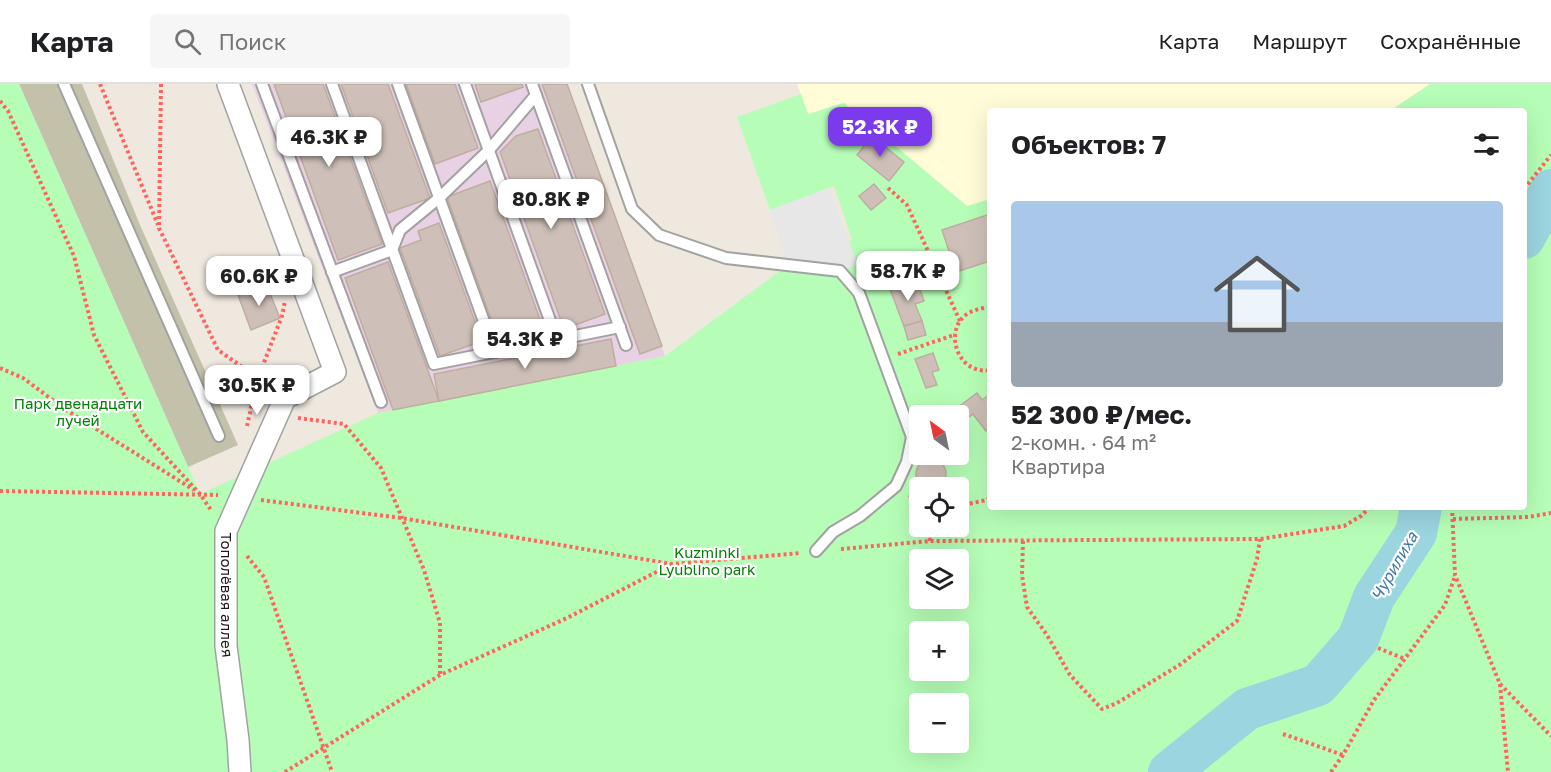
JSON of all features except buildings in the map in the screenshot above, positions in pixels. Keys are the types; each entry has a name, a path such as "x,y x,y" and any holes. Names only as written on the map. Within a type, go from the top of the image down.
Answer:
{"street":[{"name":"Тополёвая аллея","path":"228,84 335,372 285,398 279,416 226,531 226,646 240,772"}],"lane":[{"path":"64,84 219,436"},
{"path":"262,84 381,402"},
{"path":"332,84 434,364 620,327"},
{"path":"398,84 495,352"},
{"path":"465,84 557,340"},
{"path":"532,84 626,345"},
{"path":"588,84 632,209 659,235 726,258 840,271 859,293 912,437 907,462 896,486 860,516 833,532 816,551"},
{"path":"332,272 392,250 400,230 439,198 489,150 536,95"}],"path":[{"path":"100,84 159,228 218,350 258,378"},
{"path":"159,228 161,84"},
{"path":"0,101 8,111 74,256 94,335 143,432 200,494 226,531 264,577 332,772"},
{"path":"1527,185 1551,155"},
{"path":"888,188 907,205 960,321"},
{"path":"245,433 258,378 282,315 294,263"},
{"path":"987,308 973,310 960,321 954,335 957,353 968,366 983,372 987,371"},
{"path":"884,360 954,335"},
{"path":"0,368 23,378 66,410 200,494"},
{"path":"279,416 345,424 381,468 424,570 440,623 440,675"},
{"path":"0,491 200,494 241,497 401,518 672,564 567,618 440,675 285,772"},
{"path":"969,504 987,500"},
{"path":"990,542 1260,539 1344,526 1367,510"},
{"path":"1452,510 1455,575 1500,684 1508,772"},
{"path":"1453,519 1528,517 1551,513"},
{"path":"930,537 930,541"},
{"path":"1023,541 1022,575 1027,607 1047,635 1070,675 1102,708 1117,703 1181,664 1237,621 1257,560 1260,539"},
{"path":"1331,772 1374,700 1445,605 1455,575"},
{"path":"1378,648 1405,659"},
{"path":"1500,684 1551,736"},
{"path":"1283,734 1343,755"}],"shaded area":[{"path":"19,84 82,84 140,225 238,445 188,467"},
{"path":"252,84 567,84 665,356 378,413"},
{"path":"797,84 1430,84 1394,108 987,108 987,201 968,207 844,103 808,114"},
{"path":"829,189 858,265 840,271 788,265 770,210"}],"green space":[{"name":"Kuzminki Lyublino park","path":"0,84 19,84 200,494 378,413 665,356 788,265 852,240 834,186 770,210 737,117 801,94 808,114 844,103 967,206 987,200 987,510 1527,510 1527,108 1394,108 1430,84 1551,84 1551,772 0,772"}],"waterway":[{"name":"Чурилиха","path":"1527,233 1551,190"},
{"name":"Чурилиха","path":"1169,772 1247,709 1318,685 1358,639 1374,597 1416,533 1420,510"}],"park label":[{"name":"Парк двенадцати лучей","path":"78,412"}]}
